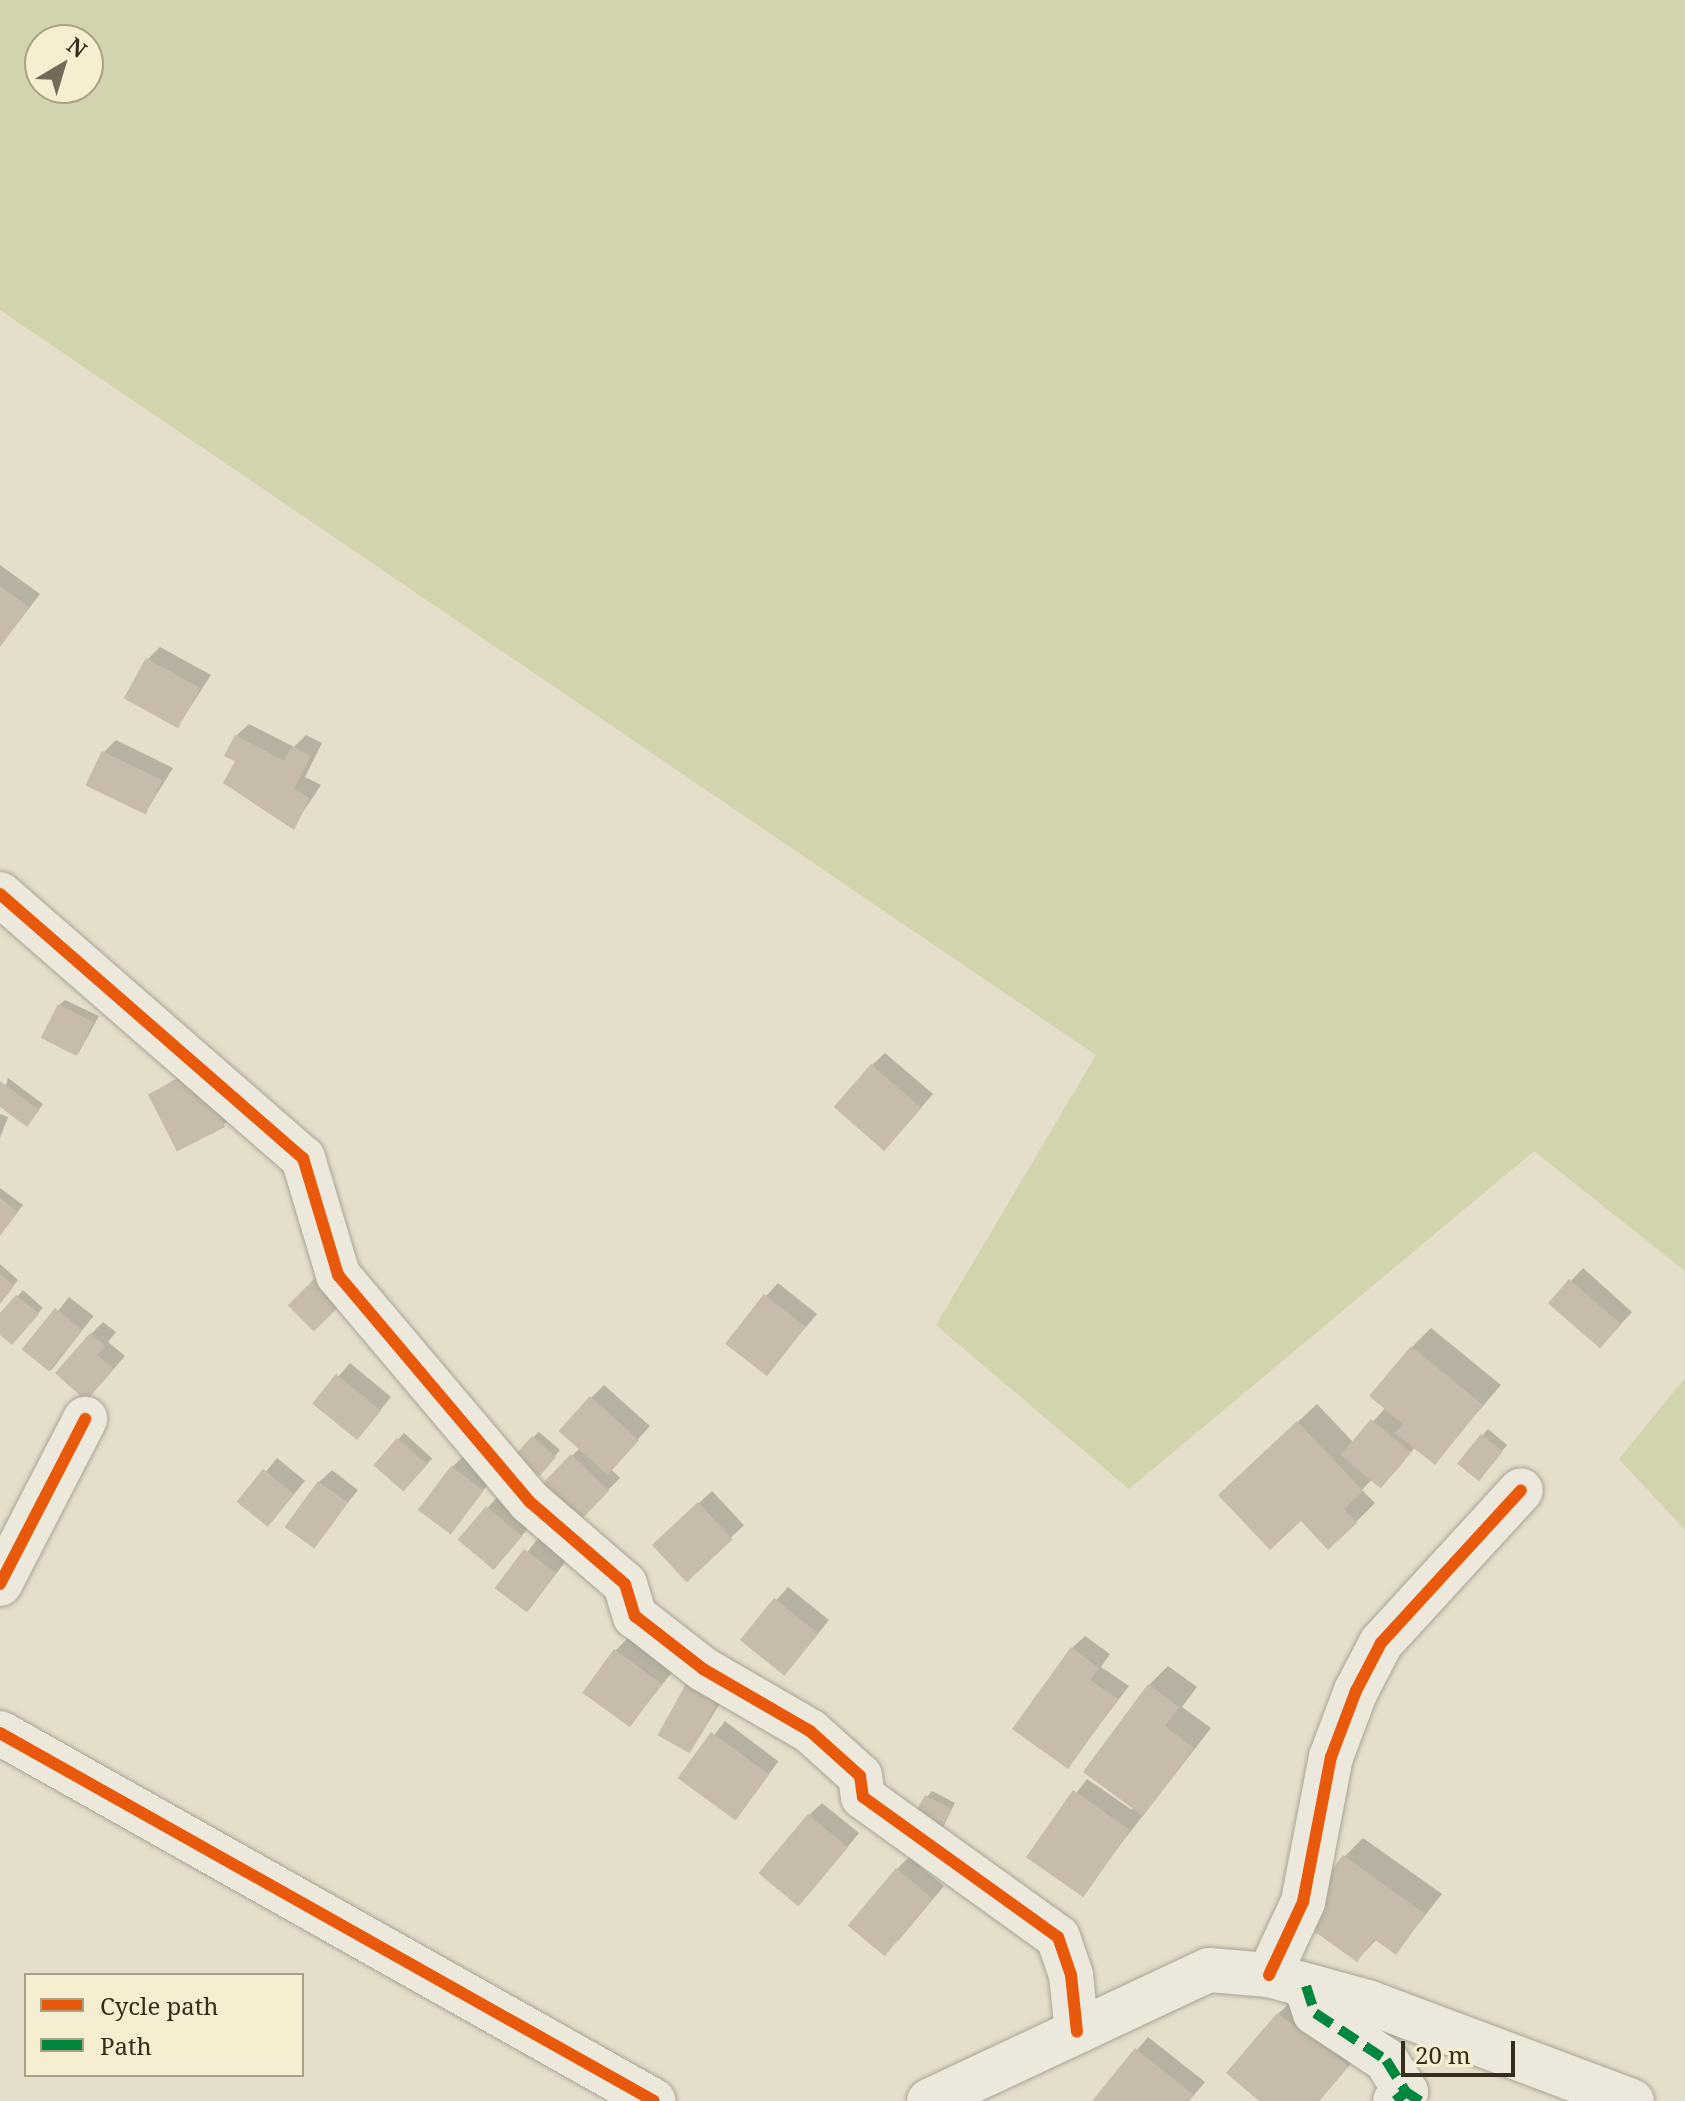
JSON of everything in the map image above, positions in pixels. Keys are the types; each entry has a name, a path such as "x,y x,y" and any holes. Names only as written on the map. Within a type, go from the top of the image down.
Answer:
{"street":[{"path":"0,894 303,1158 338,1275 530,1502 625,1584 635,1616 703,1669 810,1731 860,1776 863,1797 1058,1937 1077,2032"},
{"path":"0,1584 85,1419"},
{"path":"1288,1980 1331,1757 1362,1679 1381,1643 1521,1490"},
{"path":"0,1733 654,2101"},
{"path":"929,2101 1209,1970 1288,1980 1632,2101"},
{"path":"1288,1980 1315,2013 1386,2060 1407,2098"}],"green space":[{"path":"0,0 1685,0 1685,1271 1534,1151 1129,1489 936,1325 1096,1055 0,310"},
{"path":"1685,1378 1685,1530 1619,1459"}],"building":[{"path":"0,586 29,607 0,647"},
{"path":"146,658 200,688 178,728 124,698"},
{"path":"235,735 284,761 292,746 311,756 294,789 310,798 294,830 223,783 235,761 224,756"},
{"path":"102,751 162,780 146,815 85,785"},
{"path":"58,1004 94,1022 76,1056 41,1038"},
{"path":"871,1064 922,1108 884,1151 834,1107"},
{"path":"196,1070 225,1127 177,1152 148,1095"},
{"path":"0,1081 39,1110 27,1127 0,1107"},
{"path":"0,1198 18,1212 0,1236"},
{"path":"321,1272 347,1298 314,1331 288,1305"},
{"path":"0,1274 14,1286 0,1304"},
{"path":"1569,1279 1621,1324 1600,1348 1548,1303"},
{"path":"764,1294 806,1327 767,1376 725,1344"},
{"path":"16,1295 39,1314 12,1345 0,1335 0,1313"},
{"path":"55,1308 82,1330 49,1371 22,1349"},
{"path":"90,1333 105,1346 97,1355 114,1369 86,1401 55,1373"},
{"path":"1411,1346 1483,1405 1435,1465 1395,1433 1403,1424 1369,1396"},
{"path":"336,1374 381,1411 357,1440 312,1404"},
{"path":"590,1396 639,1440 608,1475 559,1431"},
{"path":"1371,1419 1411,1452 1381,1488 1341,1455"},
{"path":"1297,1421 1363,1491 1344,1509 1357,1523 1328,1550 1301,1521 1270,1550 1218,1495"},
{"path":"1481,1434 1503,1452 1479,1481 1457,1464"},
{"path":"532,1436 556,1457 539,1477 515,1456"},
{"path":"397,1438 427,1464 404,1491 373,1465"},
{"path":"571,1454 609,1491 581,1520 543,1483"},
{"path":"451,1466 484,1491 451,1535 418,1510"},
{"path":"263,1469 294,1494 268,1527 237,1502"},
{"path":"318,1481 348,1503 314,1549 284,1527"},
{"path":"698,1502 733,1539 687,1582 652,1545"},
{"path":"486,1506 522,1536 494,1570 458,1540"},
{"path":"524,1549 556,1573 526,1612 495,1588"},
{"path":"774,1598 818,1634 784,1676 740,1640"},
{"path":"1071,1647 1099,1668 1090,1680 1118,1699 1068,1769 1012,1729"},
{"path":"614,1649 662,1684 630,1727 582,1693"},
{"path":"687,1682 719,1700 690,1753 657,1735"},
{"path":"1148,1684 1179,1707 1165,1726 1194,1748 1143,1816 1083,1772"},
{"path":"711,1732 769,1774 736,1820 677,1778"},
{"path":"1073,1790 1130,1830 1083,1897 1026,1857"},
{"path":"925,1795 951,1809 937,1836 910,1822"},
{"path":"808,1814 848,1847 798,1906 759,1873"},
{"path":"1343,1855 1425,1914 1396,1955 1374,1939 1357,1962 1297,1919"},
{"path":"896,1868 933,1899 885,1956 848,1925"},
{"path":"1277,2013 1349,2066 1319,2101 1259,2101 1226,2073"},
{"path":"1135,2048 1194,2095 1189,2101 1092,2101"}],"marked path":[{"path":"1306,1986 1315,2013 1386,2060 1406,2092 1395,2101"},
{"path":"1406,2092 1420,2101"}],"cycle path":[{"path":"0,894 303,1158 338,1275 530,1502 625,1584 635,1616 703,1669 810,1731 860,1776 863,1797 1058,1937 1071,1975 1077,2032"},
{"path":"0,1584 85,1419"},
{"path":"1269,1975 1303,1902 1331,1757 1356,1691 1381,1643 1521,1490"},
{"path":"0,1733 654,2101"}]}
